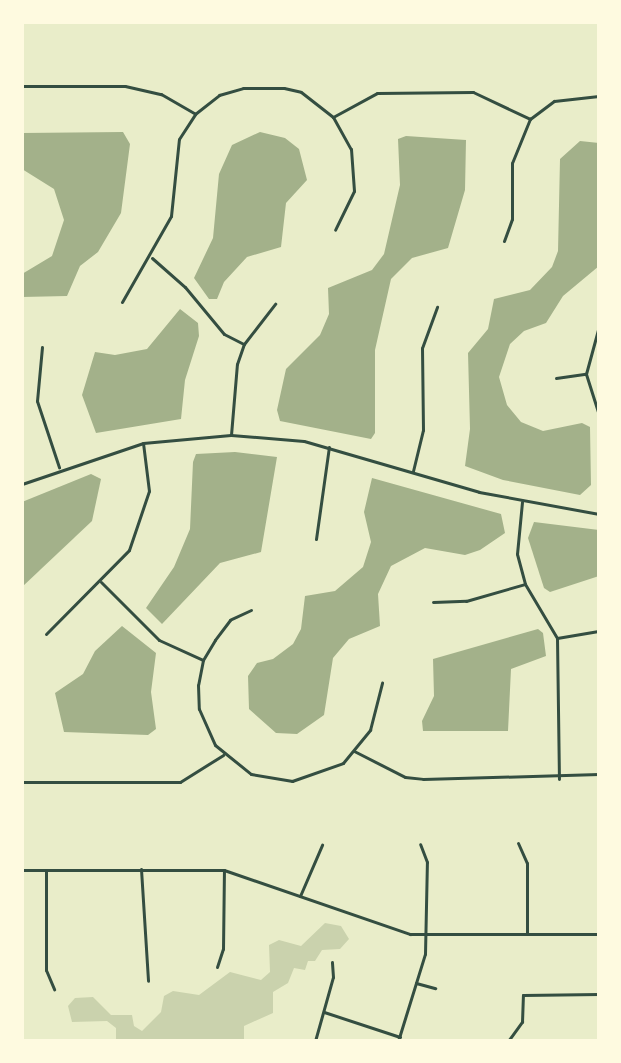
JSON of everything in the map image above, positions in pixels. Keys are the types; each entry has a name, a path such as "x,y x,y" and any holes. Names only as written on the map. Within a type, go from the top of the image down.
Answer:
{"street":[{"path":"22,86 125,86 161,94 195,114"},
{"path":"122,302 171,216 179,139 195,114 219,95 265,86 301,92 333,117 351,149 354,191 335,230"},
{"path":"333,117 377,93 417,89 473,92 530,119"},
{"path":"504,241 512,219 516,146 530,119 554,101 599,96"},
{"path":"150,257 185,287 224,334 244,344"},
{"path":"231,435 234,380 244,344 275,304"},
{"path":"413,471 423,430 422,348 437,307"},
{"path":"599,326 587,356 586,374 599,415"},
{"path":"42,347 37,401 59,467"},
{"path":"556,378 586,374"},
{"path":"22,484 59,467 143,443 231,435 329,447 522,502 599,514"},
{"path":"46,634 101,582 129,550 145,511 149,491 143,443"},
{"path":"316,539 329,447"},
{"path":"522,502 516,536 525,584 557,638 559,779"},
{"path":"101,582 159,640 203,660"},
{"path":"433,602 466,601 525,584"},
{"path":"251,610 230,620 203,660 199,709 223,755 251,774 292,781 324,774 354,751 370,730 382,683"},
{"path":"557,638 598,631"},
{"path":"354,751 405,777 559,779 599,774"},
{"path":"22,782 180,782 223,755"},
{"path":"518,843 527,863 527,934"},
{"path":"324,1012 399,1039 427,934 427,862 420,844"},
{"path":"300,896 322,845"},
{"path":"141,868 148,981"},
{"path":"46,869 46,970 54,989"},
{"path":"22,870 224,870 384,929 427,934 599,934"},
{"path":"217,967 223,949 224,870"},
{"path":"315,1041 324,1012 332,962"},
{"path":"416,983 435,988"},
{"path":"508,1041 522,1022 523,995 599,994"}],"shaded area":[{"path":"123,132 130,144 121,213 98,252 80,266 67,296 22,297 22,274 52,256 64,220 54,189 22,169 22,133"},
{"path":"260,132 285,138 299,149 307,180 286,203 281,247 247,257 224,282 217,299 209,299 194,278 213,238 219,174 232,145"},
{"path":"406,136 466,140 465,190 448,248 412,258 391,279 375,350 375,433 371,439 280,421 277,410 286,369 320,335 329,314 328,288 372,270 384,254 400,185 398,139"},
{"path":"580,141 599,143 599,266 563,296 546,323 524,331 510,344 499,377 507,405 521,422 543,431 582,423 590,427 591,485 580,495 503,480 465,466 470,429 468,353 488,329 494,299 530,290 552,267 558,251 560,159"},
{"path":"180,309 198,323 199,336 185,380 181,419 96,433 82,395 95,352 115,355 147,349"},
{"path":"235,452 277,457 261,552 220,563 162,624 146,608 174,567 190,529 196,454"},
{"path":"91,474 101,479 92,521 22,587 22,502"},
{"path":"372,478 501,514 505,533 480,550 465,555 425,548 391,566 378,594 380,626 349,639 333,658 324,715 297,734 276,733 249,709 248,676 257,663 273,659 293,644 301,629 305,596 335,591 363,567 371,542 364,512"},
{"path":"534,522 599,530 599,576 550,592 544,588 528,538"},
{"path":"122,626 156,653 151,692 156,729 148,735 64,732 55,693 83,674 95,651"},
{"path":"538,629 543,633 546,656 511,669 508,731 423,731 422,721 434,696 433,659"},
{"path":"325,923 341,926 349,939 340,949 322,950 315,961 308,961 305,970 294,968 288,983 273,992 273,1013 244,1026 244,1041 116,1041 116,1028 107,1021 72,1022 68,1006 75,998 93,997 111,1015 132,1015 134,1026 142,1031 161,1012 164,996 173,991 199,995 230,972 261,980 270,972 269,945 279,940 301,946"}]}
